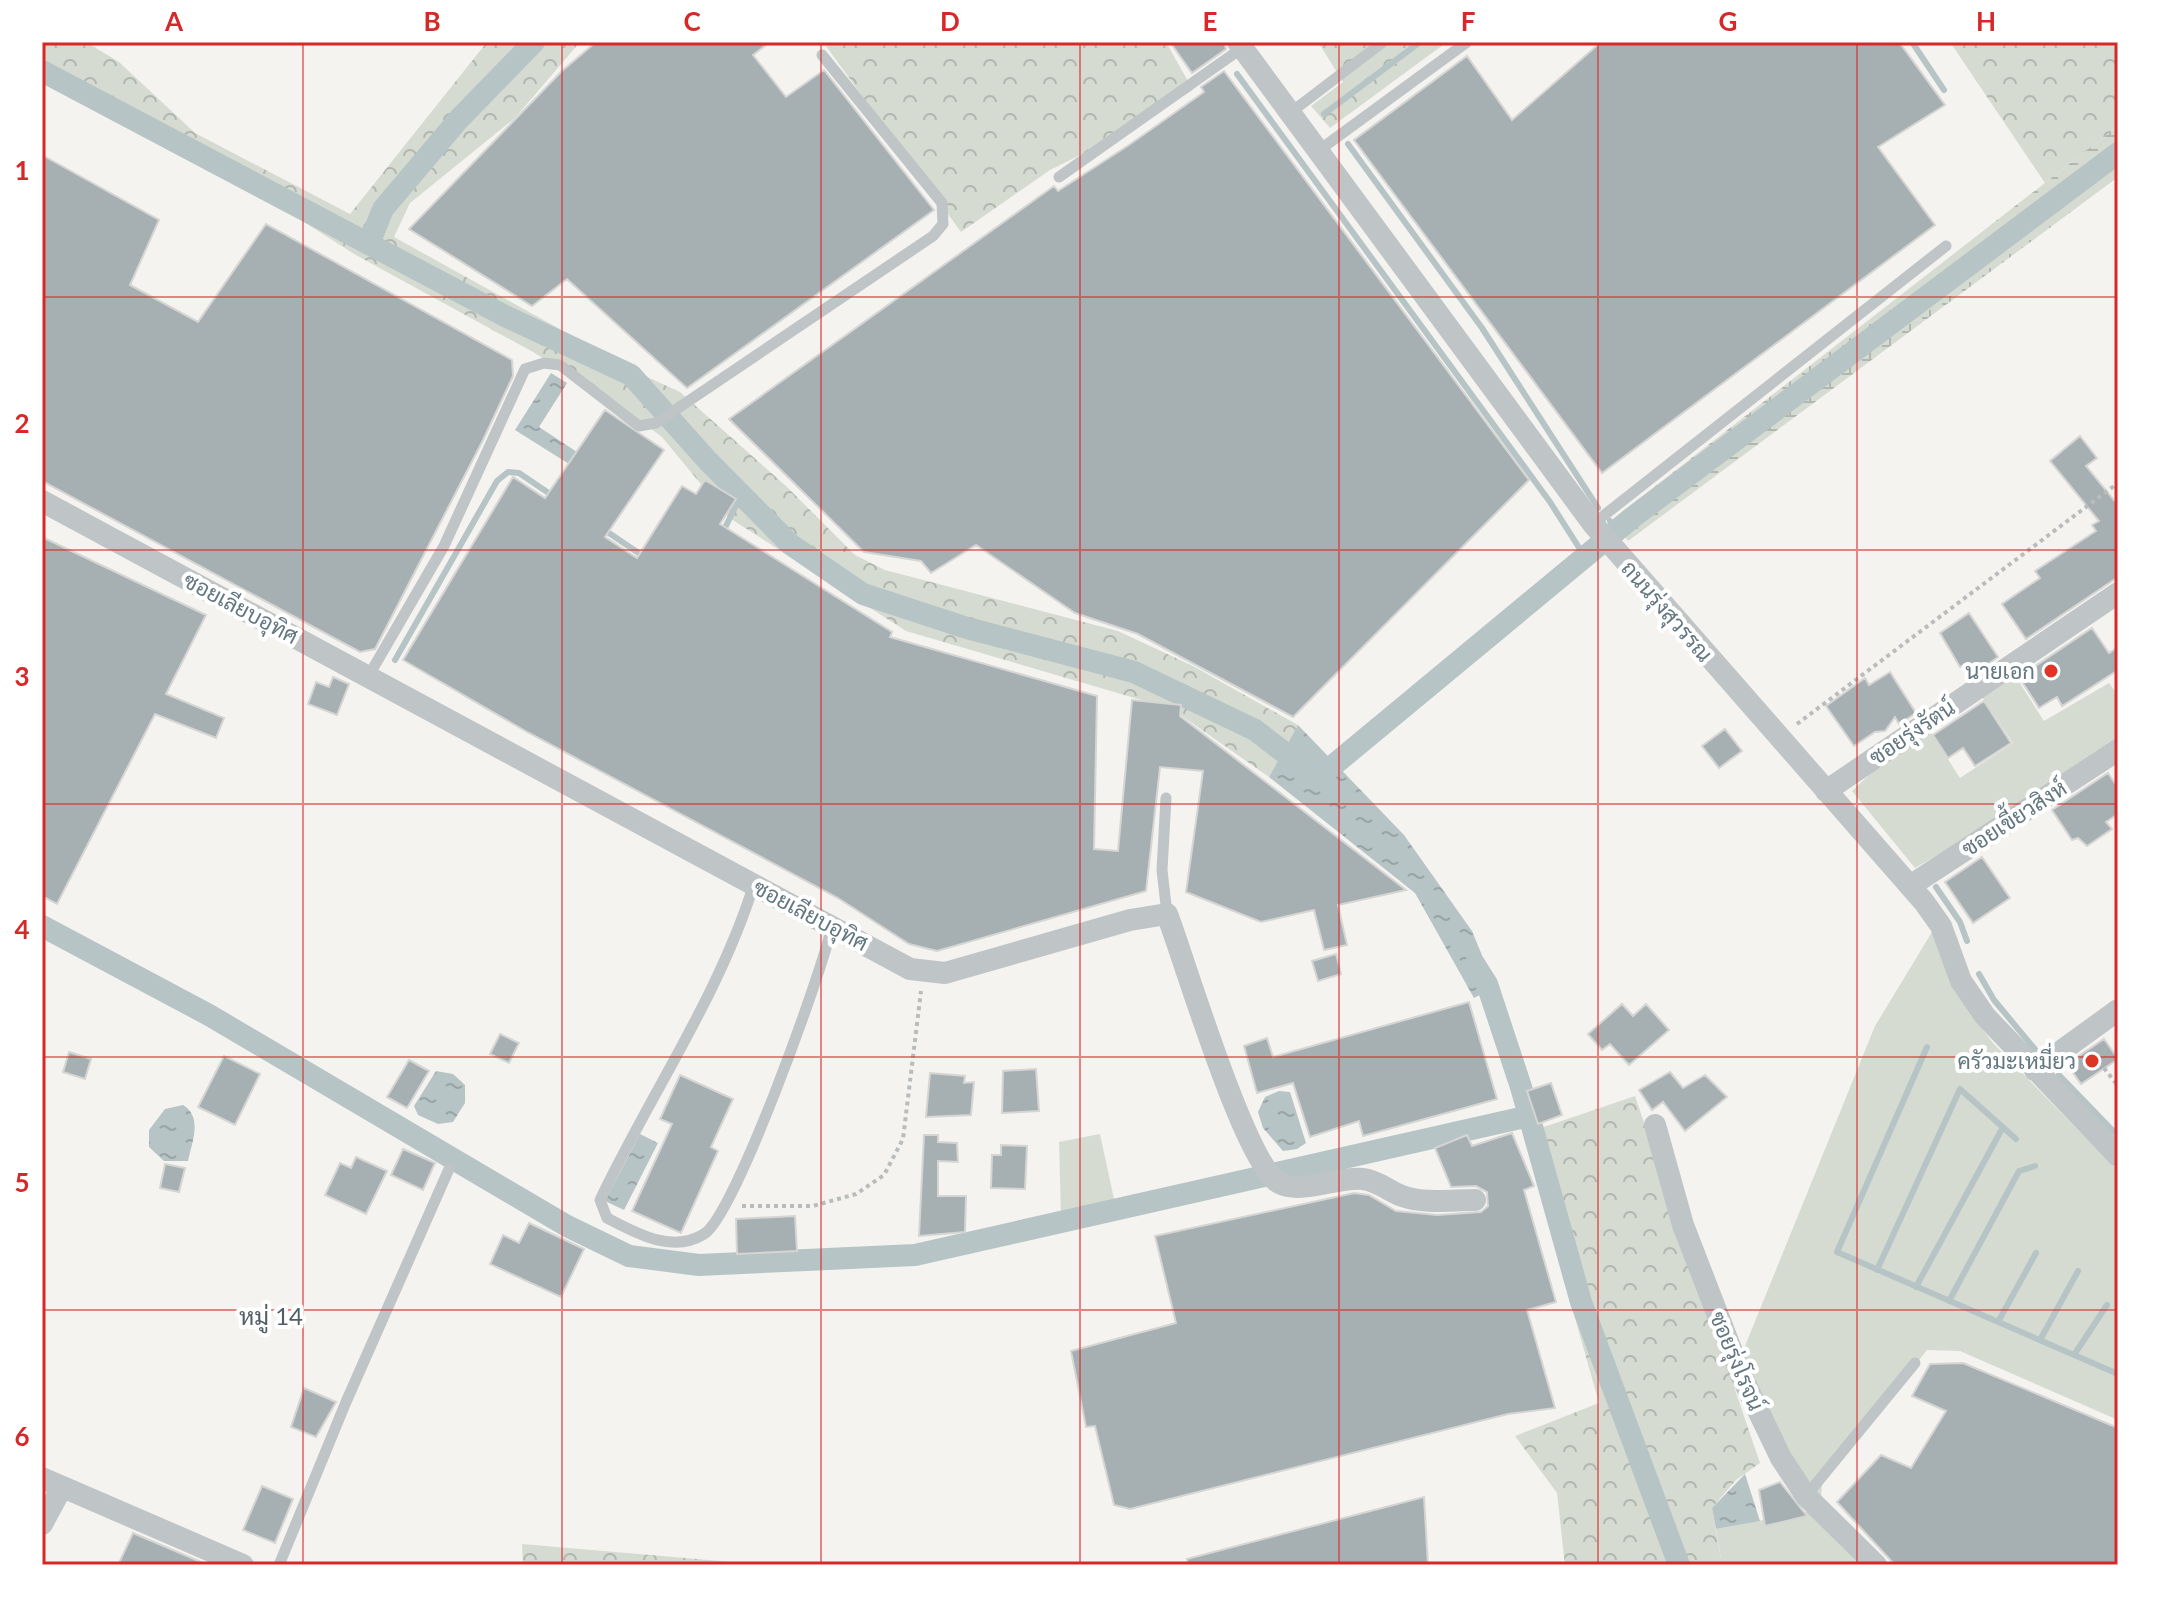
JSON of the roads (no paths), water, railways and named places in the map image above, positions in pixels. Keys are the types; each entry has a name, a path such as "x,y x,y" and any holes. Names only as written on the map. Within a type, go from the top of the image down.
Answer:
{"street":[{"name":"ถนนรุ่งสุวรรณ","path":"1240,45 1593,525 1910,886 1941,926 1961,981 1985,1016 2118,1156"},
{"name":"ซอยเลียบอุทิศ","path":"42,501 923,973 945,973 1130,920 1167,914"},
{"name":"ซอยรุ่งรัตน์","path":"1826,791 2118,593"},
{"name":"ซอยเขี้ยวสิงห์","path":"1910,886 2118,750"},
{"path":"1167,914 1229,1091 1262,1167 1280,1183 1296,1186 1367,1179 1405,1197 1475,1200"},
{"path":"2035,1070 2118,1010"},
{"name":"ซอยรุ่งโรจน์","path":"1655,1125 1683,1225 1741,1375 1781,1458 1806,1496 1876,1565"},
{"path":"42,1524 52,1482 243,1565"}],"lane":[{"path":"1290,113 1383,42"},
{"path":"1318,151 1467,42"},
{"path":"1059,177 1240,45"},
{"path":"368,677 444,546 525,369 544,363 560,365 639,426 656,423 933,236 943,224 942,203 822,55"},
{"path":"1593,525 1946,246"},
{"path":"1166,798 1162,870 1167,914"},
{"path":"754,884 721,967 600,1200 607,1218 664,1242 686,1242 703,1235 715,1225 760,1129 824,961 832,926"},
{"path":"279,1565 346,1402 449,1169"},
{"path":"1806,1496 1915,1363"}],"water":[{"path":"551,373 567,383 539,427 577,452 569,464 515,430"},
{"path":"1298,725 1404,835 1472,931 1495,987 1474,998 1415,893 1269,777"},
{"path":"436,1071 453,1074 465,1085 465,1103 453,1122 438,1124 418,1115 414,1106"},
{"path":"1279,1091 1290,1092 1306,1143 1297,1149 1283,1151 1263,1128 1258,1112 1265,1097"},
{"path":"183,1105 193,1116 194,1123 188,1161 164,1161 149,1147 149,1130 165,1109"},
{"path":"640,1134 658,1143 624,1210 605,1201"},
{"path":"1745,1474 1760,1521 1716,1529 1712,1508"}],"waterway":[{"path":"369,244 383,209 459,119 534,42"},
{"path":"1324,114 1420,42"},
{"path":"1912,42 1944,90"},
{"path":"42,71 505,316 631,375 708,461 790,544 863,594 967,628 1134,672 1255,730 1307,770"},
{"path":"1237,74 1550,502 1585,557"},
{"path":"1348,144 1482,328 1598,508"},
{"path":"1318,778 1633,517 2118,153"},
{"path":"395,660 497,481 508,472 519,473 553,496"},
{"path":"722,534 741,495"},
{"path":"1610,521 1617,530"},
{"path":"603,529 646,558"},
{"path":"1936,887 1960,922 1967,941"},
{"path":"42,926 209,1015 567,1226 629,1256 699,1265 915,1255 1529,1116"},
{"path":"1475,965 1487,984 1521,1087 1581,1302 1679,1565"},
{"path":"1979,974 1994,1000 2038,1053"},
{"path":"1927,1047 1837,1252 2118,1374"},
{"path":"2059,1075 2118,1136"},
{"path":"1877,1270 1960,1089 2016,1139"},
{"path":"1916,1287 2003,1127"},
{"path":"1949,1301 2019,1171 2035,1166"},
{"path":"1998,1322 2036,1253"},
{"path":"2040,1340 2078,1271"},
{"path":"2074,1355 2107,1305"}],"place":[{"name":"นายเอก","path":"2051,671"},
{"name":"ครัวมะเหมี่ยว","path":"2092,1061"}],"district":[{"name":"หมู่ 14","path":"271,1317"}]}
